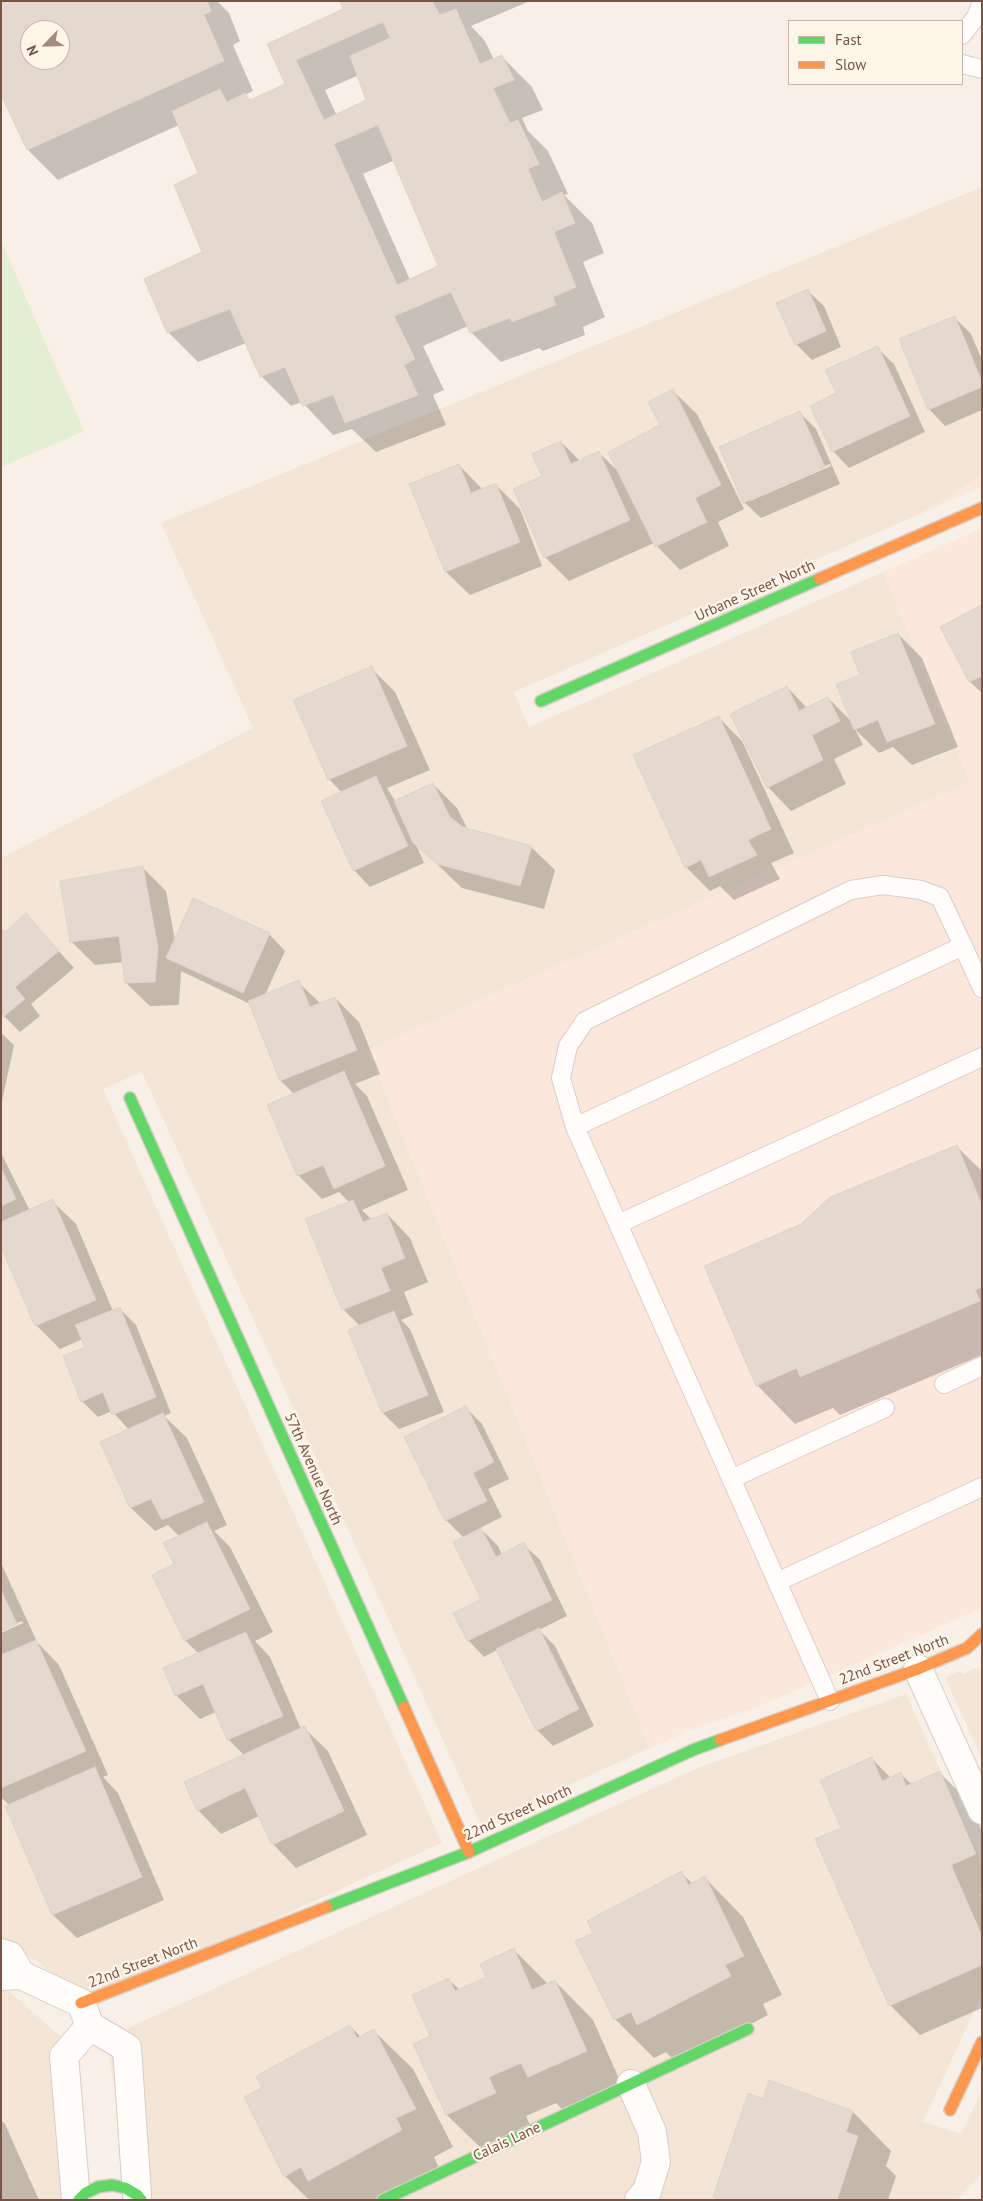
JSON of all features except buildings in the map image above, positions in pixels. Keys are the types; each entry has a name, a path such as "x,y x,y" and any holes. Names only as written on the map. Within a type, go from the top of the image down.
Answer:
{"street":[{"name":"Urbane Street North","path":"541,701 982,508"},
{"name":"57th Avenue North","path":"130,1098 470,1852"},
{"name":"22nd Street North","path":"85,2015 470,1852 693,1750 918,1669 967,1648 982,1634"},
{"name":"22nd Street North","path":"967,1648 982,1649"},
{"path":"918,1669 982,1810"},
{"path":"1,1953 10,1956 11,1976 85,2015 127,2048 139,2197"},
{"path":"78,2200 64,2056 85,2015"},
{"name":"Calais Lane","path":"383,2200 748,2028"},
{"path":"950,2110 982,2042"},
{"path":"630,2084 652,2132 656,2162 647,2191 639,2200"},
{"path":"78,2200 86,2193 98,2188 112,2186 125,2188 139,2197"}],"lane":[{"path":"963,34 976,17 982,2"},
{"path":"963,64 982,69"},
{"path":"830,1701 575,1127 561,1078 568,1046 585,1021 851,890 884,885 921,890 940,898 982,988"},
{"path":"575,1127 963,946"},
{"path":"618,1224 982,1058"},
{"path":"944,1384 982,1366"},
{"path":"731,1479 885,1408"},
{"path":"777,1582 982,1488"}],"shaded area":[{"path":"982,187 982,475 920,514 514,692 529,727 883,572 970,782 368,1050 650,1748 481,1825 142,1072 103,1089 442,1843 87,2004 36,1960 1,1949 1,858 253,728 161,523"},
{"path":"982,475 982,487 920,514"},
{"path":"982,528 982,1608 770,1702 687,1732 650,1748 368,1050 970,782 883,572"},
{"path":"973,1668 982,1669 982,1759 945,1678 960,1671 965,1674"},
{"path":"906,1694 979,1856 982,1872 982,1994 923,2122 961,2134 982,2090 982,2173 957,2200 122,2200 117,2104 106,2038 700,1767"},
{"path":"1,1990 10,1992 62,2038 79,2200 1,2200"}],"green space":[{"path":"1,241 84,431 1,467"}],"traffic: fast":[{"path":"541,701 819,579"},
{"path":"130,1098 404,1707"},
{"path":"327,1907 469,1852 693,1750 720,1740"},
{"path":"383,2200 748,2029"},
{"path":"79,2200 86,2193 98,2187 112,2185 125,2188 137,2195 141,2200"}],"traffic: slow":[{"path":"819,579 982,508"},
{"path":"720,1740 918,1669 967,1648 982,1634"},
{"path":"404,1707 469,1852"},
{"path":"81,2003 327,1907"},
{"path":"950,2110 982,2042"}]}
